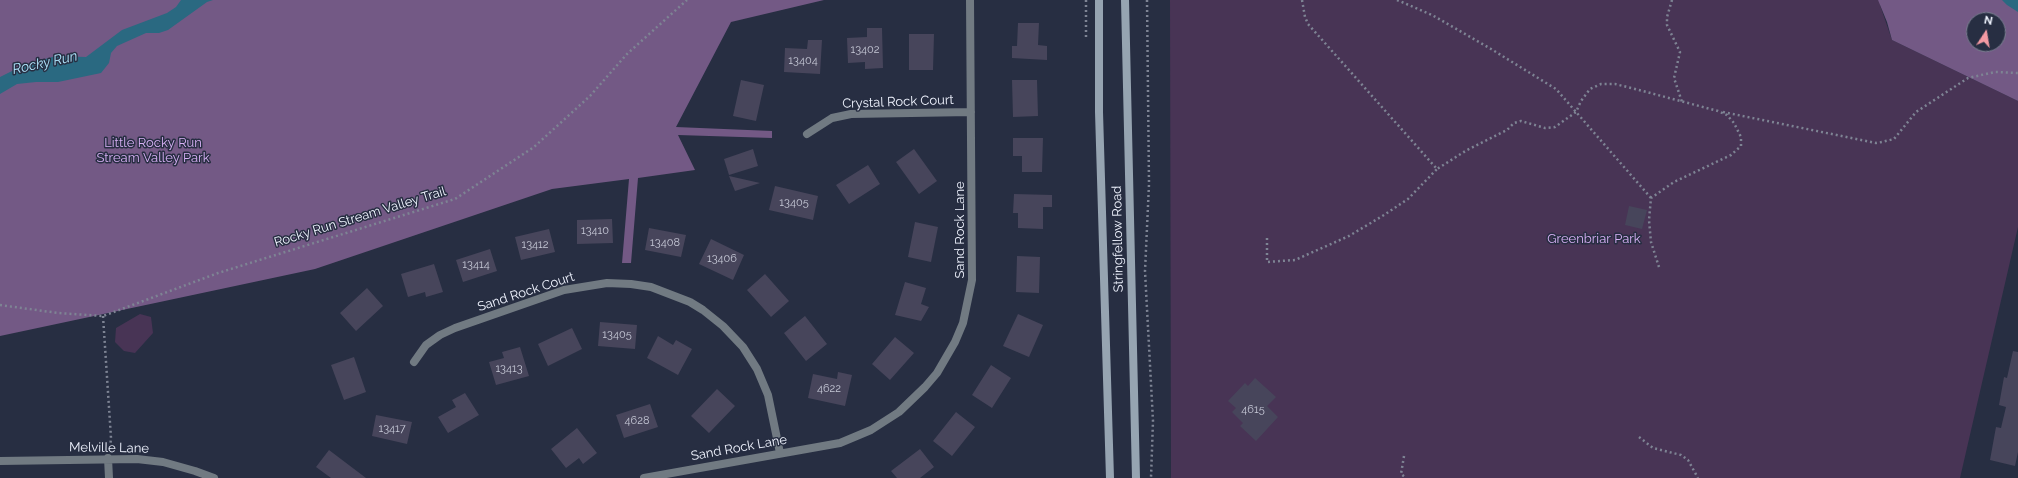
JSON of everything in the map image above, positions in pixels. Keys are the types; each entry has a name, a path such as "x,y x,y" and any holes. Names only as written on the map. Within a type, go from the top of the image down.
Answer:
{"main road":[{"name":"Stringfellow Road","path":"1099,0 1099,112 1110,478"},
{"name":"Stringfellow Road","path":"1125,0 1136,478"}],"street":[{"name":"Sand Rock Lane","path":"644,478 840,442 878,426 913,400 933,378 946,358 963,323 972,280 970,0"},
{"name":"Crystal Rock Court","path":"807,134 832,118 851,114 971,112"},
{"name":"Sand Rock Court","path":"414,362 426,345 440,335 455,328 564,290 587,285 607,283 651,287 683,299 703,310 723,326 743,347 757,369 768,395 780,453"},
{"name":"Melville Lane","path":"0,461 108,458 137,459 163,462 195,470 214,478"},
{"path":"108,458 109,478"}],"path":[{"name":"Rocky Run Stream Valley Trail","path":"0,305 58,313 103,316 218,273 455,199 534,147 590,96 627,54 687,0"},
{"path":"1147,0 1149,184 1145,271 1153,421 1151,478"},
{"path":"1302,0 1305,17 1308,24 1437,169"},
{"path":"1397,0 1432,16 1491,49 1556,89 1651,198 1649,220 1651,242 1659,267"},
{"path":"1672,0 1667,17 1667,25 1680,52 1674,78 1682,102"},
{"path":"1267,238 1268,262 1295,260 1349,236 1384,215 1408,198 1437,169 1467,150 1507,130 1514,123 1521,121 1545,128 1555,128 1576,112 1590,89 1601,84 1614,84 1718,111 1876,143 1894,139 1916,112 1968,78 1995,72 2018,73"},
{"path":"1651,198 1674,182 1731,155 1741,146 1742,136 1734,123 1727,115 1718,111"},
{"path":"103,316 111,438 108,458"},
{"path":"1639,437 1653,448 1681,455 1688,460 1698,478"},
{"path":"1404,456 1401,474 1406,478"}],"green space":[{"name":"Little Rocky Run Stream Valley Park","path":"0,0 824,0 731,22 676,127 772,131 772,138 678,135 695,170 638,178 631,263 622,263 629,179 552,189 315,269 0,336"},
{"name":"Greenbriar Park","path":"1170,0 1884,0 1880,5 1892,40 2018,101 2018,227 1960,478 1171,478"},
{"path":"1878,0 2018,0 2018,101 1892,40 1887,22"},
{"path":"140,314 151,317 153,333 135,353 124,351 115,342 116,328"}],"water":[{"name":"Rocky Run","path":"181,0 213,0 207,2 168,30 159,33 146,33 117,46 111,53 109,63 101,73 58,82 17,84 0,94 0,77 24,65 56,56 86,57 122,30 167,13 176,7"},
{"path":"2002,0 2018,0 2018,12 2007,5"}],"building":[{"path":"1018,23 1039,23 1038,45 1047,46 1047,60 1012,58 1012,46 1017,46"},
{"path":"867,28 882,28 883,68 865,69 865,62 848,63 847,38 867,37"},
{"path":"909,34 934,34 933,70 909,70"},
{"path":"808,40 822,40 820,74 784,72 785,48 807,49"},
{"path":"741,80 764,85 756,121 733,116"},
{"path":"1012,80 1037,80 1038,116 1013,117"},
{"path":"1013,138 1043,138 1042,172 1022,172 1022,156 1013,156"},
{"path":"753,149 758,166 729,175 724,159"},
{"path":"914,149 937,181 919,194 896,162"},
{"path":"868,165 880,184 849,204 836,185"},
{"path":"729,176 760,183 735,191"},
{"path":"775,186 818,196 813,220 769,210"},
{"path":"1014,194 1052,195 1052,207 1043,207 1043,229 1018,228 1018,213 1013,213"},
{"path":"1629,206 1647,210 1642,229 1625,225"},
{"path":"612,219 613,243 577,244 577,220"},
{"path":"915,222 938,227 931,262 908,257"},
{"path":"649,228 686,235 681,257 645,250"},
{"path":"549,229 555,252 521,260 515,237"},
{"path":"711,239 744,255 733,280 699,264"},
{"path":"490,249 497,271 463,282 456,260"},
{"path":"1017,256 1040,257 1039,293 1016,292"},
{"path":"434,264 443,292 426,297 425,292 408,297 401,274"},
{"path":"765,274 789,301 771,317 747,290"},
{"path":"905,282 926,288 921,304 929,307 921,321 895,315"},
{"path":"367,288 383,306 356,331 340,313"},
{"path":"1018,314 1043,325 1029,357 1003,346"},
{"path":"805,316 827,344 806,361 784,333"},
{"path":"600,322 637,325 635,349 598,346"},
{"path":"572,328 582,349 548,366 538,344"},
{"path":"658,336 673,345 676,340 692,349 678,375 647,358"},
{"path":"895,337 914,353 890,380 872,364"},
{"path":"520,347 529,376 496,385 489,362 504,358 502,352"},
{"path":"2013,351 2018,352 2018,452 2015,466 1990,460 1996,427 2001,428 2006,407 1999,405 2004,377 2007,378"},
{"path":"354,357 366,392 344,400 331,365"},
{"path":"991,365 1011,378 992,408 972,395"},
{"path":"838,372 852,375 845,406 808,398 813,374 837,379"},
{"path":"1255,378 1276,397 1267,406 1278,417 1256,441 1240,426 1243,423 1232,412 1236,408 1228,401 1245,383 1248,386"},
{"path":"717,389 735,406 709,433 691,416"},
{"path":"465,393 479,415 448,433 438,417 456,407 452,400"},
{"path":"650,404 658,427 624,438 616,415"},
{"path":"956,412 975,427 952,456 933,441"},
{"path":"376,415 412,422 407,444 372,436"},
{"path":"577,428 597,453 583,464 579,458 566,468 551,449"},
{"path":"920,449 934,467 920,478 897,478 891,471"},
{"path":"329,450 366,478 331,478 316,467"}]}
